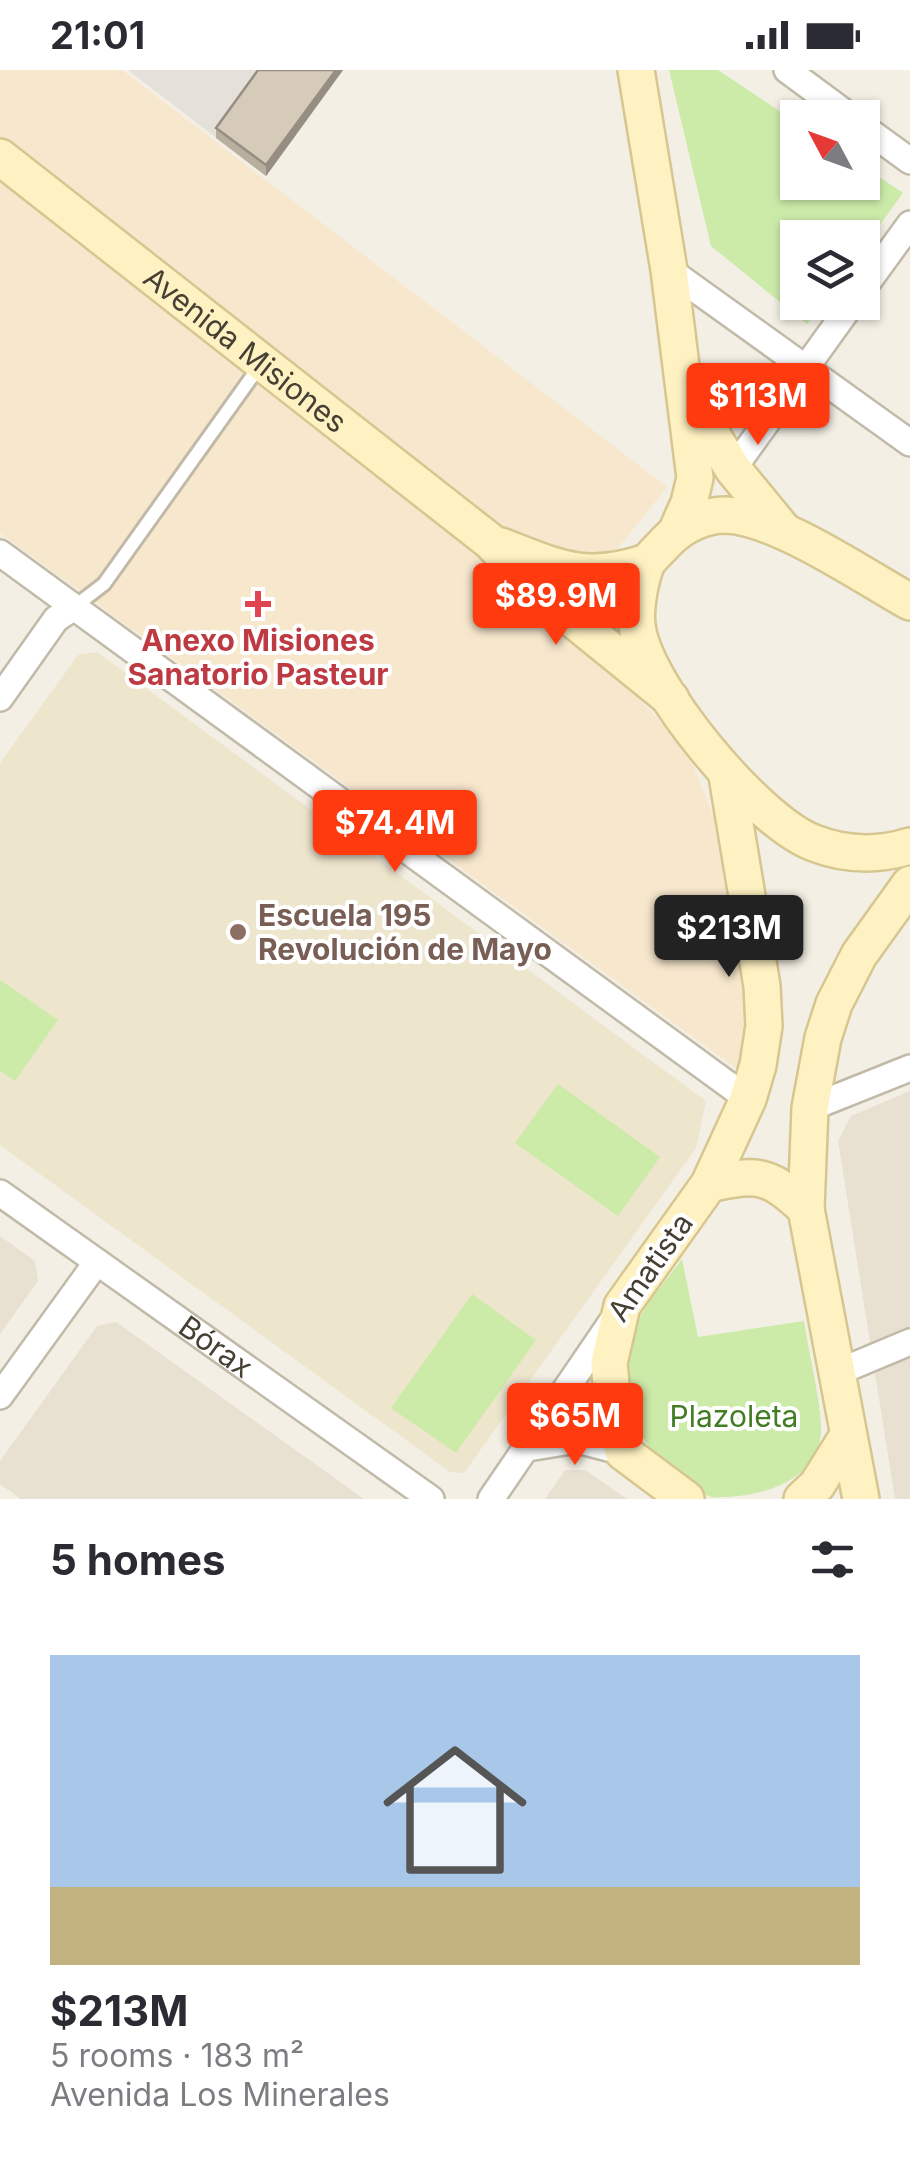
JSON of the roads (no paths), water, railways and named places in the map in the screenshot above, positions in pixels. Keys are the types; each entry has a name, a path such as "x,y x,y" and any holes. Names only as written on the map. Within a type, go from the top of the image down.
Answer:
{"main road":[{"path":"636,70 687,393 695,478 690,502 677,530 647,562 637,624 645,655 671,699 728,776 784,826 810,842 846,853 890,852 910,846"},
{"name":"Avenida Misiones","path":"0,156 491,542 532,586 671,699"},
{"path":"687,393 733,469 787,534"},
{"path":"677,530 700,519 726,515 754,520 910,602"},
{"name":"Avenida Misiones","path":"491,542 573,573 603,573 647,562"},
{"name":"Amatista","path":"622,1306 709,1184 748,1100 764,1026 762,986 728,776"},
{"path":"839,1499 854,1467 806,1208 810,1108 823,1038 834,1004 859,955 910,884"},
{"path":"709,1184 746,1176 764,1177 780,1184 806,1208"},
{"path":"622,1306 609,1364 623,1452 686,1499"},
{"path":"802,1499 817,1484 854,1467"}],"street":[{"path":"787,70 828,100"},
{"path":"880,139 910,160"},
{"path":"880,265 910,224"},
{"path":"669,270 910,444"},
{"path":"733,469 840,320"},
{"path":"0,552 748,1100"},
{"path":"0,698 56,619 74,607"},
{"path":"810,1108 910,1068"},
{"name":"Bórax","path":"0,1193 431,1499"},
{"path":"0,1396 97,1262"},
{"name":"Amatista","path":"492,1499 622,1306"},
{"path":"836,1374 910,1342"},
{"path":"528,1448 577,1440 623,1452"}],"lane":[{"path":"74,607 104,584 262,362"}],"place":[{"name":"Anexo Misiones Sanatorio Pasteur","path":"258,604"},
{"name":"Escuela 195 Revolución de Mayo","path":"238,932"}],"park label":[{"name":"Plazoleta","path":"734,1416"}]}
